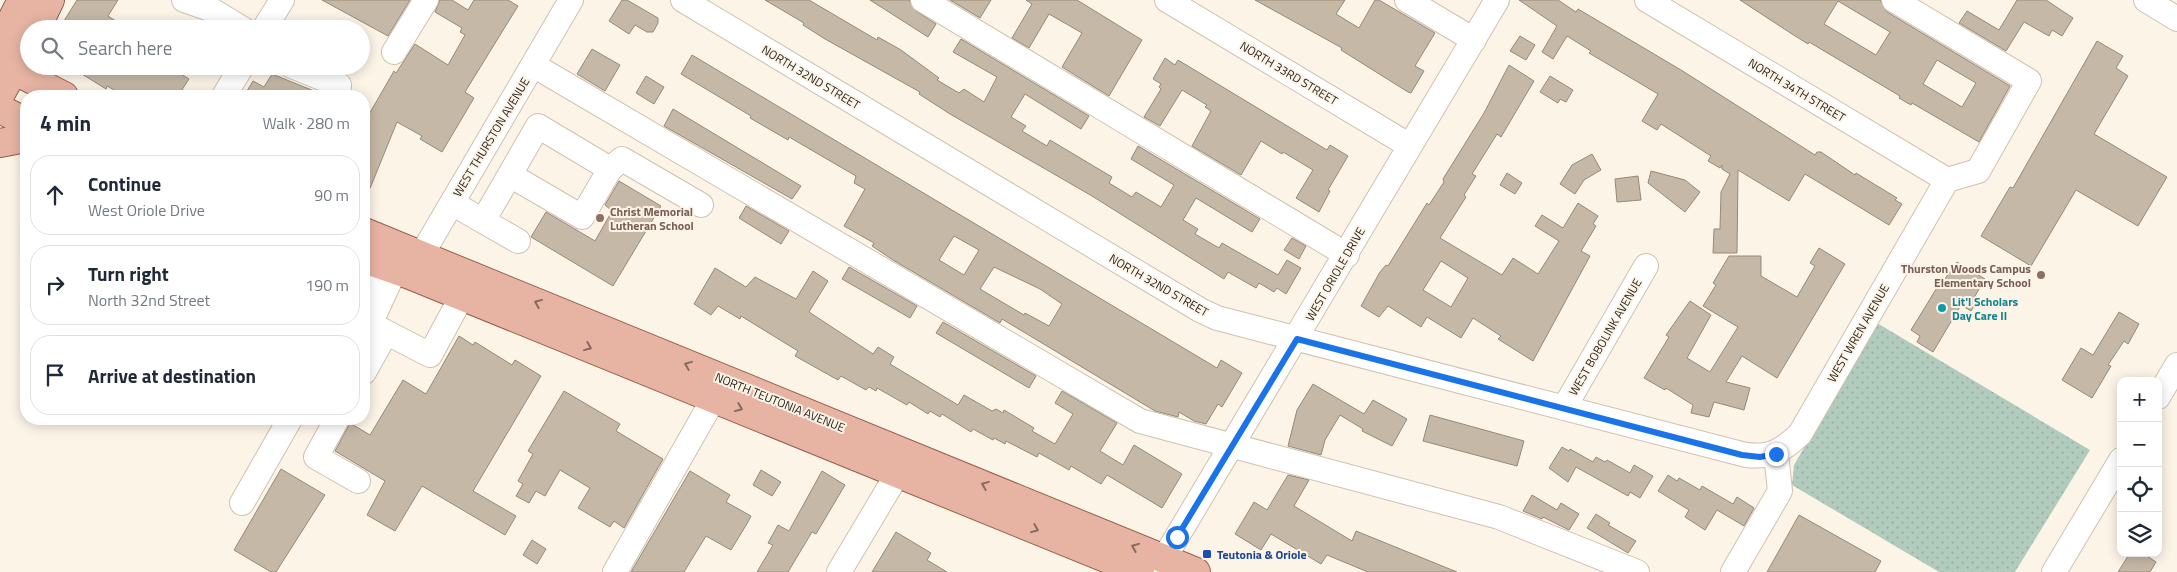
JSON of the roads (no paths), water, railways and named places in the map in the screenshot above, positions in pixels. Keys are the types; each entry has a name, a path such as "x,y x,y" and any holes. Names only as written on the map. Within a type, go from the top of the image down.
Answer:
{"main road":[{"path":"20,110 5,80 22,0"},
{"path":"40,20 50,0"},
{"path":"5,80 20,56"},
{"path":"5,80 42,90"},
{"path":"0,142 20,139"},
{"name":"NORTH TEUTONIA AVENUE","path":"370,239 394,265 462,296 714,398 902,463 1140,572"},
{"name":"NORTH TEUTONIA AVENUE","path":"394,265 1160,565 1196,572"}],"street":[{"path":"184,0 210,9 228,20"},
{"path":"270,20 282,0"},
{"path":"394,52 426,0"},
{"name":"WEST THURSTON AVENUE","path":"394,265 452,203 571,0"},
{"name":"NORTH 32ND STREET","path":"683,0 1200,310 1217,318 1742,455 1760,457 1776,454"},
{"path":"923,0 1347,255"},
{"name":"NORTH 33RD STREET","path":"1168,0 1410,146"},
{"path":"1407,0 1474,40"},
{"name":"WEST ORIOLE DRIVE","path":"1160,565 1297,339 1497,0"},
{"name":"NORTH 34TH STREET","path":"1646,0 1947,180"},
{"path":"1894,0 2029,81 1978,171 1947,180"},
{"path":"2146,0 2177,19"},
{"path":"533,65 1140,422 1232,444 1499,517 1637,572"},
{"path":"228,90 237,75"},
{"path":"314,75 339,85 339,90"},
{"path":"483,221 538,126 610,168"},
{"path":"641,170 658,140"},
{"path":"510,175 582,217 610,168 622,159 701,205"},
{"name":"WEST WREN AVENUE","path":"1776,454 1800,434 1947,180"},
{"path":"452,203 518,241"},
{"path":"370,285 394,265"},
{"path":"394,265 370,324 430,355 462,296"},
{"name":"WEST BOBOLINK AVENUE","path":"1564,408 1646,266"},
{"path":"370,361 386,333"},
{"path":"2162,390 2177,365"},
{"path":"615,572 714,398"},
{"path":"242,503 287,425"},
{"path":"334,425 316,457 358,481"},
{"path":"1733,572 1780,491 1776,454"},
{"path":"839,572 902,463"},
{"path":"2054,572 2117,467"}],"place":[{"name":"Christ Memorial Lutheran School","path":"600,218"},
{"name":"Thurston Woods Campus Elementary School","path":"2041,275"},
{"name":"Lit'l Scholars Day Care II","path":"1942,308"},
{"name":"Teutonia & Oriole","path":"1207,554"}]}
